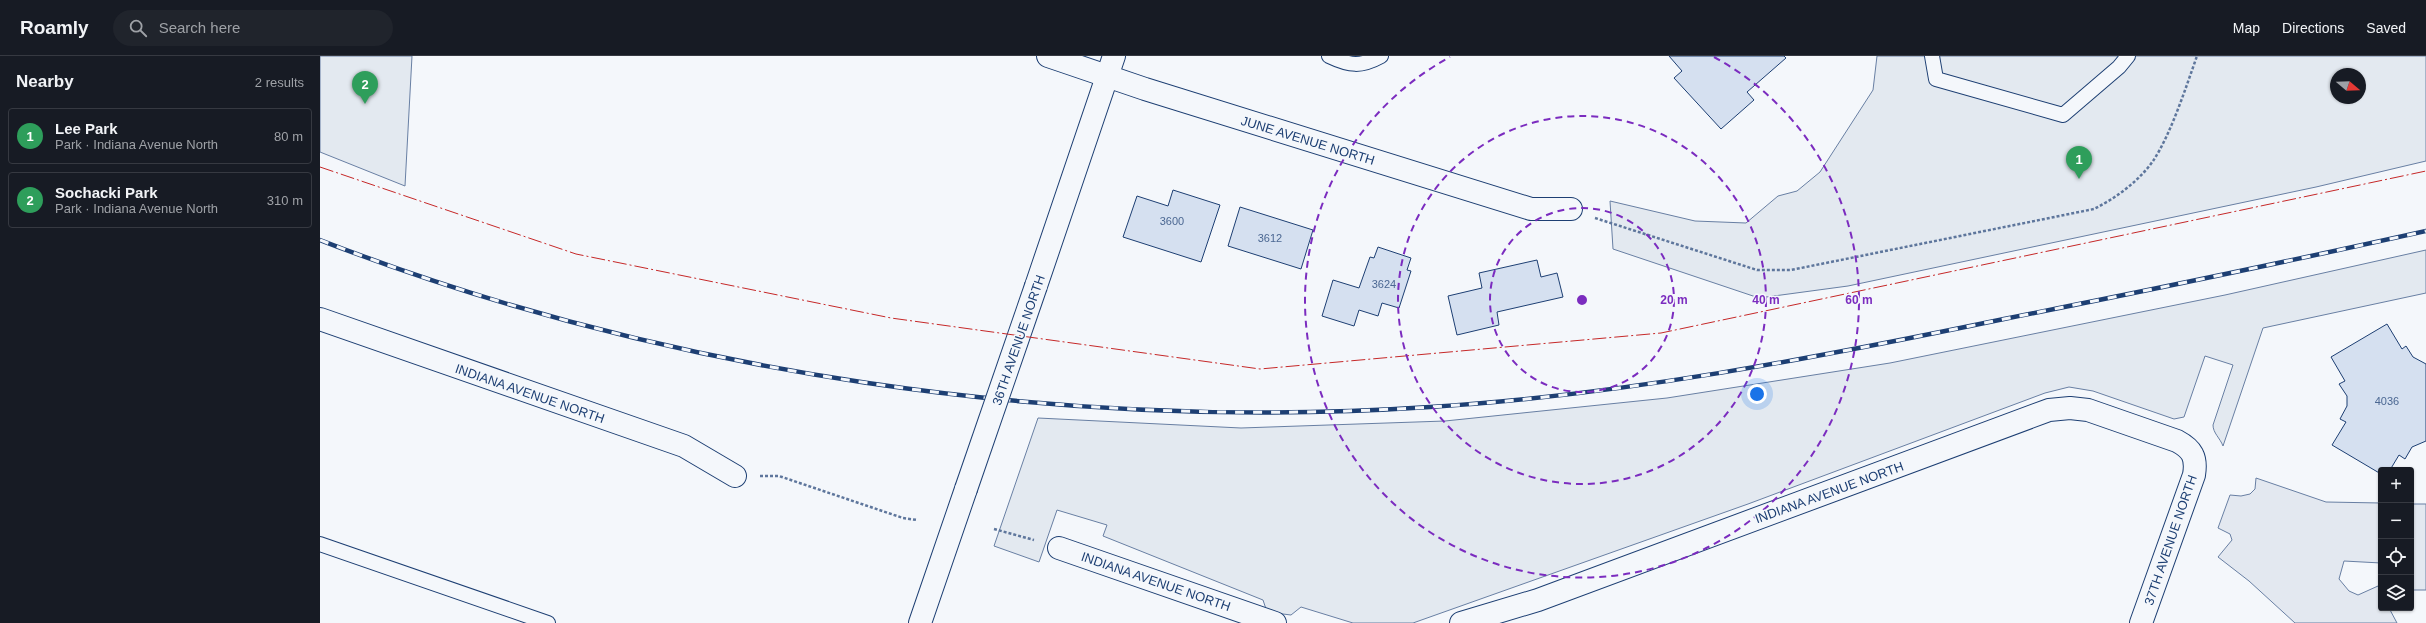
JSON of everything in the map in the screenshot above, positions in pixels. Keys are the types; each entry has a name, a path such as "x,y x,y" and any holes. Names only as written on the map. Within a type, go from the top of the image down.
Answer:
{"street":[{"name":"JUNE AVENUE NORTH","path":"1048,56 1107,76 1531,209 1571,209"},
{"name":"36TH AVENUE NORTH","path":"920,623 1114,56"},
{"name":"INDIANA AVENUE NORTH","path":"320,319 684,446 735,476"},
{"name":"INDIANA AVENUE NORTH","path":"1461,623 1538,600 2049,410 2070,408 2088,410 2177,441 2187,446 2194,456"},
{"name":"37TH AVENUE NORTH","path":"2141,623 2194,474 2194,456"},
{"name":"INDIANA AVENUE NORTH","path":"1059,548 1275,623"}],"lane":[{"path":"1329,56 1345,64 1367,64 1381,56"},
{"path":"1932,56 1936,78 2062,115 2119,67 2128,56"},
{"path":"320,544 548,623"}],"path":[{"path":"1571,209 1613,225 1757,270 1791,270 2094,209 2123,192 2153,161 2168,129 2197,56"},
{"path":"735,476 779,476 903,518 917,520"},
{"path":"994,529 1059,548"}],"shaded area":[{"path":"320,56 412,56 405,186 320,152"},
{"path":"1877,56 2426,56 2426,161 2316,187 1848,286 1759,298 1613,249 1610,201 1695,221 1746,223 1778,196 1797,191 1820,172 1873,90"},
{"path":"2426,250 2426,293 2263,328 2223,446 2214,431 2213,425 2233,365 2205,356 2184,417 2174,419 2093,391 2069,387 2045,393 1748,504 1413,623 1353,623 1301,607 1291,615 1267,612 1263,600 1103,536 1107,525 1057,510 1039,562 994,546 1038,418 1241,428 1445,421 1667,398 1890,363 2225,295"},
{"path":"2256,478 2326,502 2378,503 2378,563 2344,561 2339,579 2349,591 2358,595 2378,586 2378,611 2391,611 2397,623 2295,623 2249,581 2218,557 2232,540 2230,534 2218,528 2230,495 2241,496 2250,494 2255,489"},
{"path":"2414,504 2426,504 2426,590 2414,590"}],"building":[{"path":"1669,56 1784,56 1786,58 1747,92 1754,100 1721,129 1674,78 1682,71"},
{"path":"1173,190 1220,205 1201,262 1123,237 1137,196 1168,206"},
{"path":"1240,207 1313,230 1301,269 1228,246"},
{"path":"1378,247 1411,258 1407,270 1411,271 1399,308 1382,303 1378,316 1359,310 1354,326 1322,316 1333,280 1359,288 1370,257 1374,258"},
{"path":"1537,260 1541,277 1557,273 1563,297 1497,312 1499,325 1457,335 1448,296 1482,288 1479,273"},
{"path":"2387,324 2402,349 2406,346 2413,357 2426,364 2426,441 2412,447 2405,459 2399,455 2392,467 2378,467 2378,472 2332,445 2346,422 2340,419 2347,406 2347,396 2339,384 2345,381 2331,357"}],"railway":[{"path":"320,240 452,287 587,326 726,358 866,383 1008,400 1149,410 1291,412 1430,407 1502,401 1575,394 1718,373 1862,348 2215,276 2426,231"}],"power":[{"path":"320,167 576,254 891,318 1260,369 1661,333 2426,171"}],"place":[{"name":"Sochacki Park","path":"365,104"},
{"name":"Lee Park","path":"2079,179"}]}
